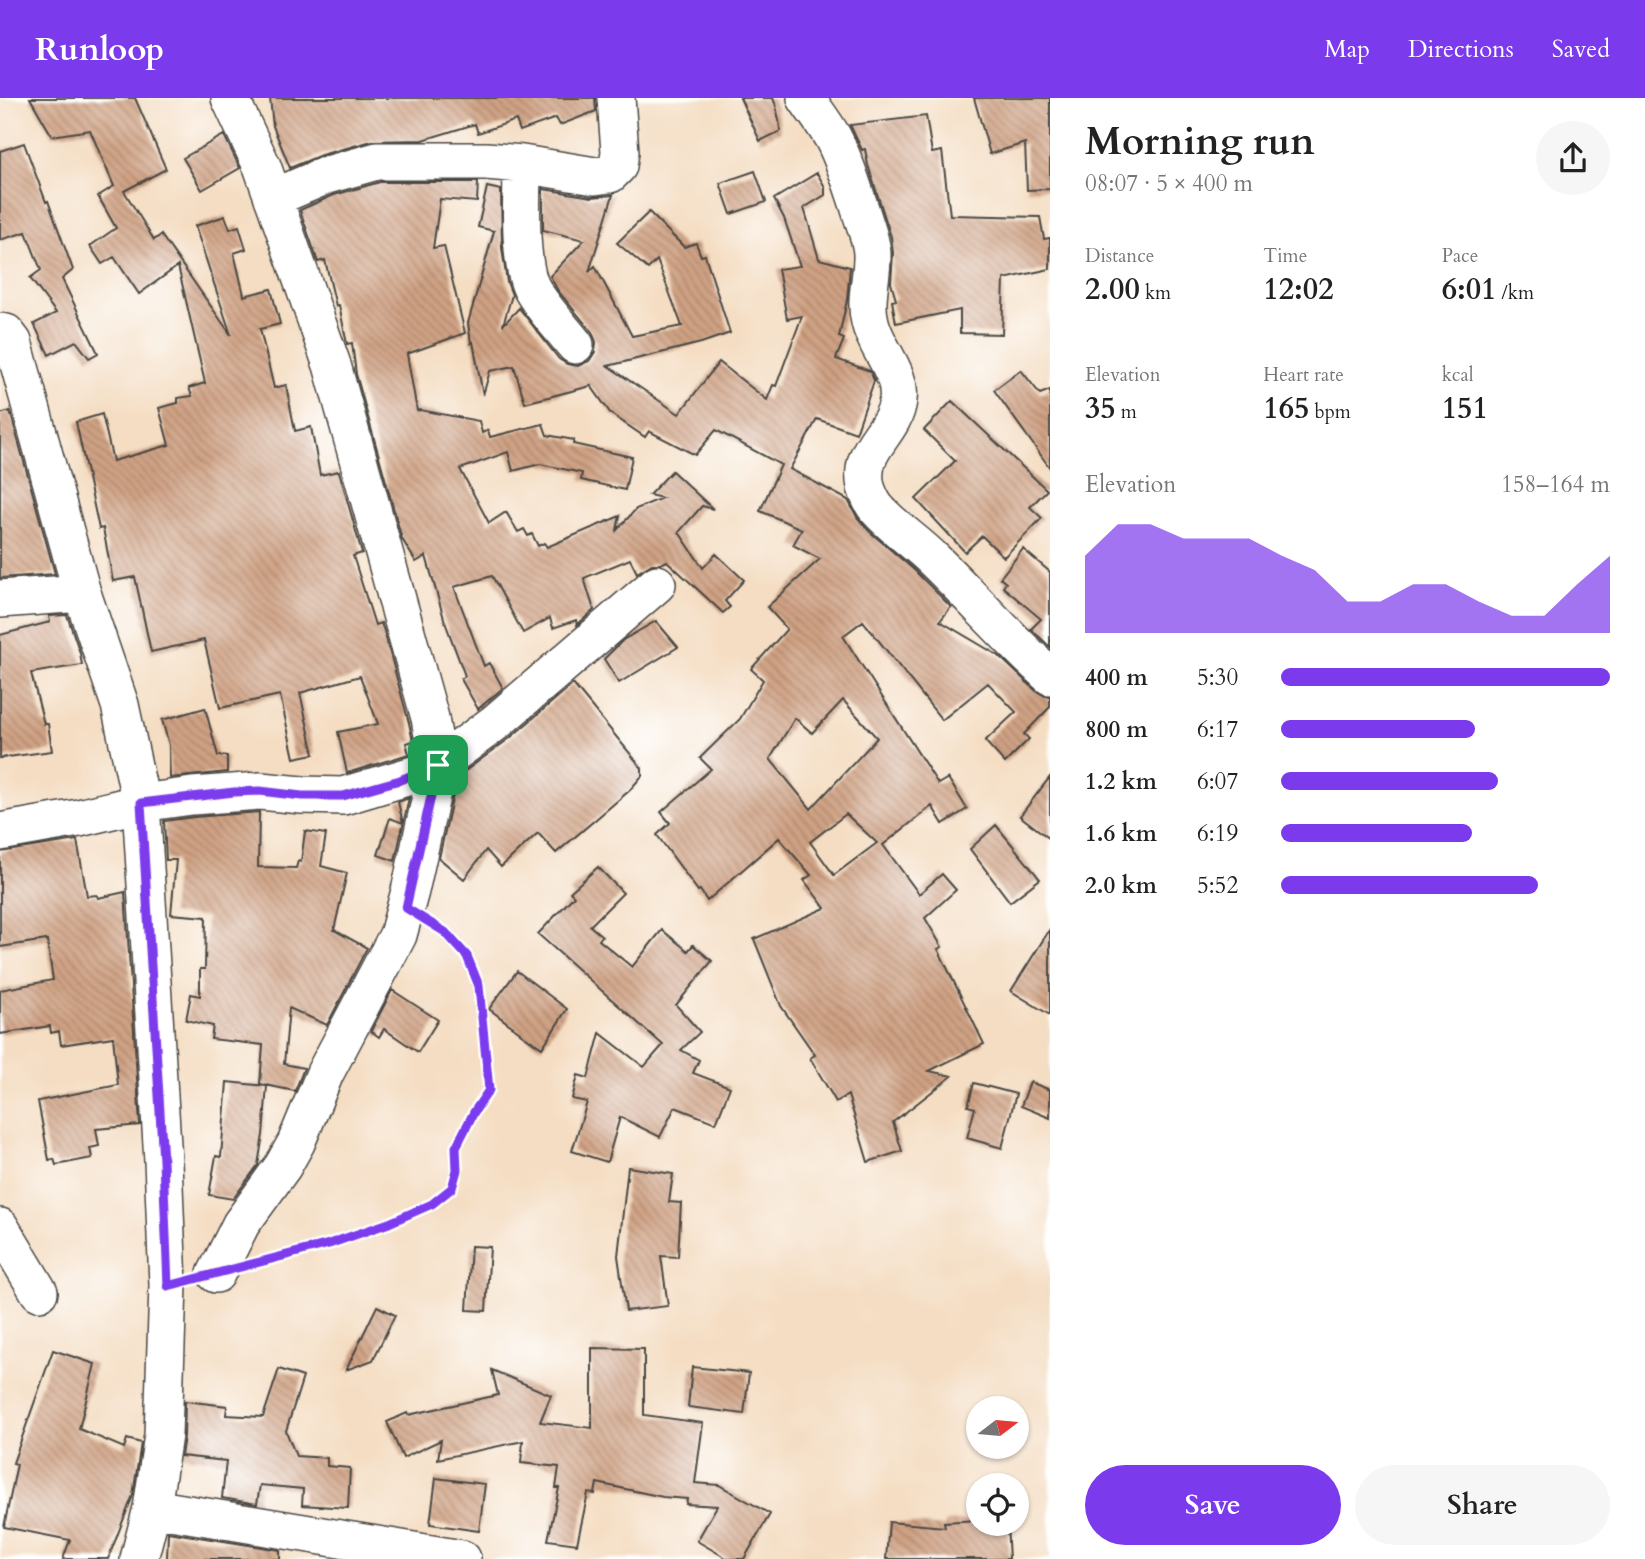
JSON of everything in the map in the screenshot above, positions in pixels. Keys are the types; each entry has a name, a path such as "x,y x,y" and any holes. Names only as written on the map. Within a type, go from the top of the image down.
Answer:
{"street":[{"path":"216,1274 241,1224 283,1166 296,1143 331,1062 398,935 438,765 430,718 332,365 262,166 230,98"},
{"path":"273,198 327,175 377,161 473,160 522,164 595,176 610,174 618,166 620,152 616,98"},
{"path":"806,98 841,155 863,219 872,253 869,318 873,334 896,377 899,389 894,415 871,449 864,467 866,488 876,509 930,555 1050,676"},
{"path":"522,164 525,265 531,287 575,345"},
{"path":"2,327 13,342 82,593 120,705 141,803 163,1148 168,1286 163,1435 152,1508 139,1559"},
{"path":"0,832 79,818 141,803 260,791 302,796 343,796 400,780 438,765 468,744 657,584"},
{"path":"0,599 82,593"},
{"path":"0,1227 39,1292"},
{"path":"152,1508 462,1559"}],"path":[{"path":"216,1274 329,1244 389,1223 432,1204 452,1188 457,1170 456,1147 489,1090 479,986 467,956 445,932 406,908"}],"building":[{"path":"30,98 135,98 166,169 124,191 154,240 161,235 231,335 195,226 225,216 230,229 239,226 246,249 234,253 244,296 271,289 280,324 260,329 274,388 286,385 295,431 311,427 320,475 339,471 362,553 353,556 375,625 381,623 384,631 409,723 413,741 406,743 409,754 347,773 338,732 378,724 360,676 300,693 314,754 294,758 280,695 220,708 204,640 151,652 135,577 113,581 103,528 99,529 76,422 102,414 113,461 169,445 159,408 178,403 178,398 192,396 189,388 205,383 178,266 139,294 114,257 102,264 90,246 116,228 98,196 114,186 90,130 52,136"},
{"path":"270,98 595,98 596,111 560,125 556,118 520,131 516,120 478,133 475,124 423,140 372,141 321,155 290,168 273,126"},
{"path":"740,98 773,98 781,131 760,141"},
{"path":"974,98 1050,98 1050,189 1027,190 1025,143 990,154"},
{"path":"926,116 932,153 942,151 950,215 1040,217 1044,239 1050,238 1050,269 1004,279 1002,334 960,333 960,310 896,323 892,301 896,300 891,283 891,237 865,149 862,150 850,125"},
{"path":"224,135 240,168 202,190 183,158"},
{"path":"24,143 73,270 62,279 98,353 89,358 76,341 49,355 34,324 56,313 30,278 41,270 26,232 0,240 0,151"},
{"path":"755,171 766,202 731,214 720,183"},
{"path":"817,173 825,187 825,195 804,208 819,259 850,267 847,300 839,337 844,339 836,359 870,371 874,381 856,433 817,419 790,469 848,500 869,531 951,607 940,621 999,656 1036,691 1050,696 1050,707 1024,734 1029,739 1005,763 985,741 1016,712 988,683 942,720 863,621 843,636 938,784 948,778 967,809 943,824 932,806 883,845 919,894 942,874 956,890 925,918 942,947 938,949 984,1044 929,1071 952,1076 893,1122 902,1151 868,1162 848,1095 836,1102 810,1058 815,1055 781,1006 754,939 825,908 804,880 811,875 779,838 707,901 657,835 670,823 661,812 711,769 700,758 740,719 763,680 751,669 787,629 767,607 820,559 793,545 802,529 760,511 781,465 716,430 695,455 649,431 645,437 611,414 591,386 525,403 514,366 490,371 483,395 468,323 494,231 478,227 487,187 501,190 502,248 507,282 512,295 503,325 519,308 559,359 578,366 589,361 595,352 596,342 592,332 558,291 550,276 584,240 543,230 543,189 592,197 613,195 589,272 595,266 632,336 682,326 657,260 648,269 617,243 649,212 684,247 696,243 701,256 705,255 730,333 608,366 679,414 719,362 767,400 773,385 776,386 802,316 787,319 778,269 800,266 784,218 774,199","holes":["843,700 877,738 811,809 770,759 795,718 812,733","846,814 877,843 834,875 810,842"]},
{"path":"380,182 478,182 477,202 440,199 433,248 444,246 465,333 407,354 417,411 479,421 482,433 488,430 490,437 543,424 547,435 574,440 573,444 632,457 625,490 581,480 582,473 540,464 513,471 508,452 460,469 489,523 506,512 518,532 524,529 528,536 532,534 538,546 544,543 547,547 620,516 617,530 636,509 662,498 649,495 672,471 713,509 702,506 679,532 703,568 716,554 744,580 725,601 730,607 723,613 667,561 652,564 637,573 630,559 584,578 594,610 577,625 576,620 553,628 550,618 523,633 492,576 454,587 484,666 489,663 503,688 478,709 461,679 465,676 445,622 426,556 416,562 402,539 356,374 352,343 347,344 339,305 336,306 325,260 318,262 300,210 334,195"},
{"path":"1021,370 1040,394 1050,390 1050,468 994,390"},
{"path":"952,401 1047,490 1030,507 1042,518 1004,557 982,536 965,552 916,499 955,461 924,430"},
{"path":"10,411 55,574 0,578 0,414"},
{"path":"1023,549 1050,572 1050,647 1031,629 1041,619 1003,587 1006,583 1000,578"},
{"path":"67,615 82,665 31,673 44,724 48,724 52,751 0,758 0,635 50,622 49,616"},
{"path":"656,621 678,647 619,683 604,659 623,640"},
{"path":"573,684 642,768 642,776 629,791 556,853 538,833 501,867 486,850 464,879 439,858 457,777 510,738"},
{"path":"205,708 218,756 227,756 227,772 170,778 169,745 162,720"},
{"path":"1050,777 1050,839 1020,816"},
{"path":"409,798 395,861 378,855 390,818 403,823 398,802"},
{"path":"259,812 258,867 296,868 298,861 301,862 305,831 326,834 321,866 347,873 334,930 367,948 327,1025 289,1008 284,1064 304,1068 295,1091 260,1084 263,1045 211,1039 213,1026 186,1020 191,994 200,996 200,969 205,969 206,917 171,914 176,860 166,860 164,821"},
{"path":"996,825 1040,879 1010,902 970,849"},
{"path":"77,840 87,896 97,895 98,898 125,892 140,1125 96,1129 99,1146 90,1148 92,1158 56,1165 54,1159 49,1160 38,1101 118,1085 113,1037 61,1045 59,1031 51,1033 50,1026 0,1034 0,990 53,980 47,940 0,947 0,852"},
{"path":"598,867 623,893 590,926 602,936 599,940 632,967 662,930 688,951 693,945 712,961 676,1005 700,1032 681,1050 699,1060 693,1073 730,1087 716,1123 675,1107 660,1137 620,1117 607,1162 572,1151 587,1102 572,1099 578,1075 588,1078 600,1033 644,1067 663,1045 538,934 574,896 570,892"},
{"path":"1050,929 1050,1015 1011,991"},
{"path":"517,971 567,1009 542,1048 489,1009"},
{"path":"392,990 438,1020 418,1052 384,1029 379,1037 371,1031"},
{"path":"227,1082 267,1086 258,1165 233,1199 209,1195 216,1156 221,1157"},
{"path":"1030,1082 1050,1090 1050,1118 1021,1106"},
{"path":"974,1083 1016,1094 1002,1148 967,1138 975,1108 968,1106"},
{"path":"628,1167 673,1174 669,1202 681,1203 678,1257 661,1256 668,1306 626,1311 618,1256"},
{"path":"471,1246 490,1247 486,1311 467,1310"},
{"path":"377,1306 395,1315 373,1360 346,1370"},
{"path":"592,1348 644,1349 644,1415 703,1423 695,1483 719,1485 770,1514 744,1559 728,1559 697,1541 717,1506 686,1504 687,1499 663,1497 597,1483 595,1494 588,1493 577,1544 548,1540 559,1488 556,1488 559,1467 521,1463 523,1441 438,1459 441,1440 403,1458 387,1422 407,1413 408,1415 498,1395 492,1370 551,1395 540,1422 592,1428"},
{"path":"53,1350 95,1364 79,1429 124,1448 127,1439 141,1443 133,1495 108,1559 63,1559 70,1540 4,1527 17,1464 13,1463"},
{"path":"692,1367 749,1373 744,1414 688,1407"},
{"path":"279,1369 303,1377 286,1431 296,1456 327,1458 327,1466 350,1468 348,1508 302,1505 303,1489 260,1485 257,1504 222,1498 226,1461 181,1456 185,1401 227,1406 226,1415 263,1417"},
{"path":"436,1478 485,1484 479,1531 430,1524"},
{"path":"966,1521 966,1536 1008,1536 1009,1559 886,1559 889,1522 945,1527 944,1522"},
{"path":"168,1532 280,1550 280,1559 167,1559"}],"route":[{"path":"438,765 406,908 445,932 467,956 479,986 489,1090 456,1147 457,1170 452,1188 432,1204 389,1223 329,1244 168,1286 141,803 260,791 302,796 343,796 400,780 438,765"}]}
